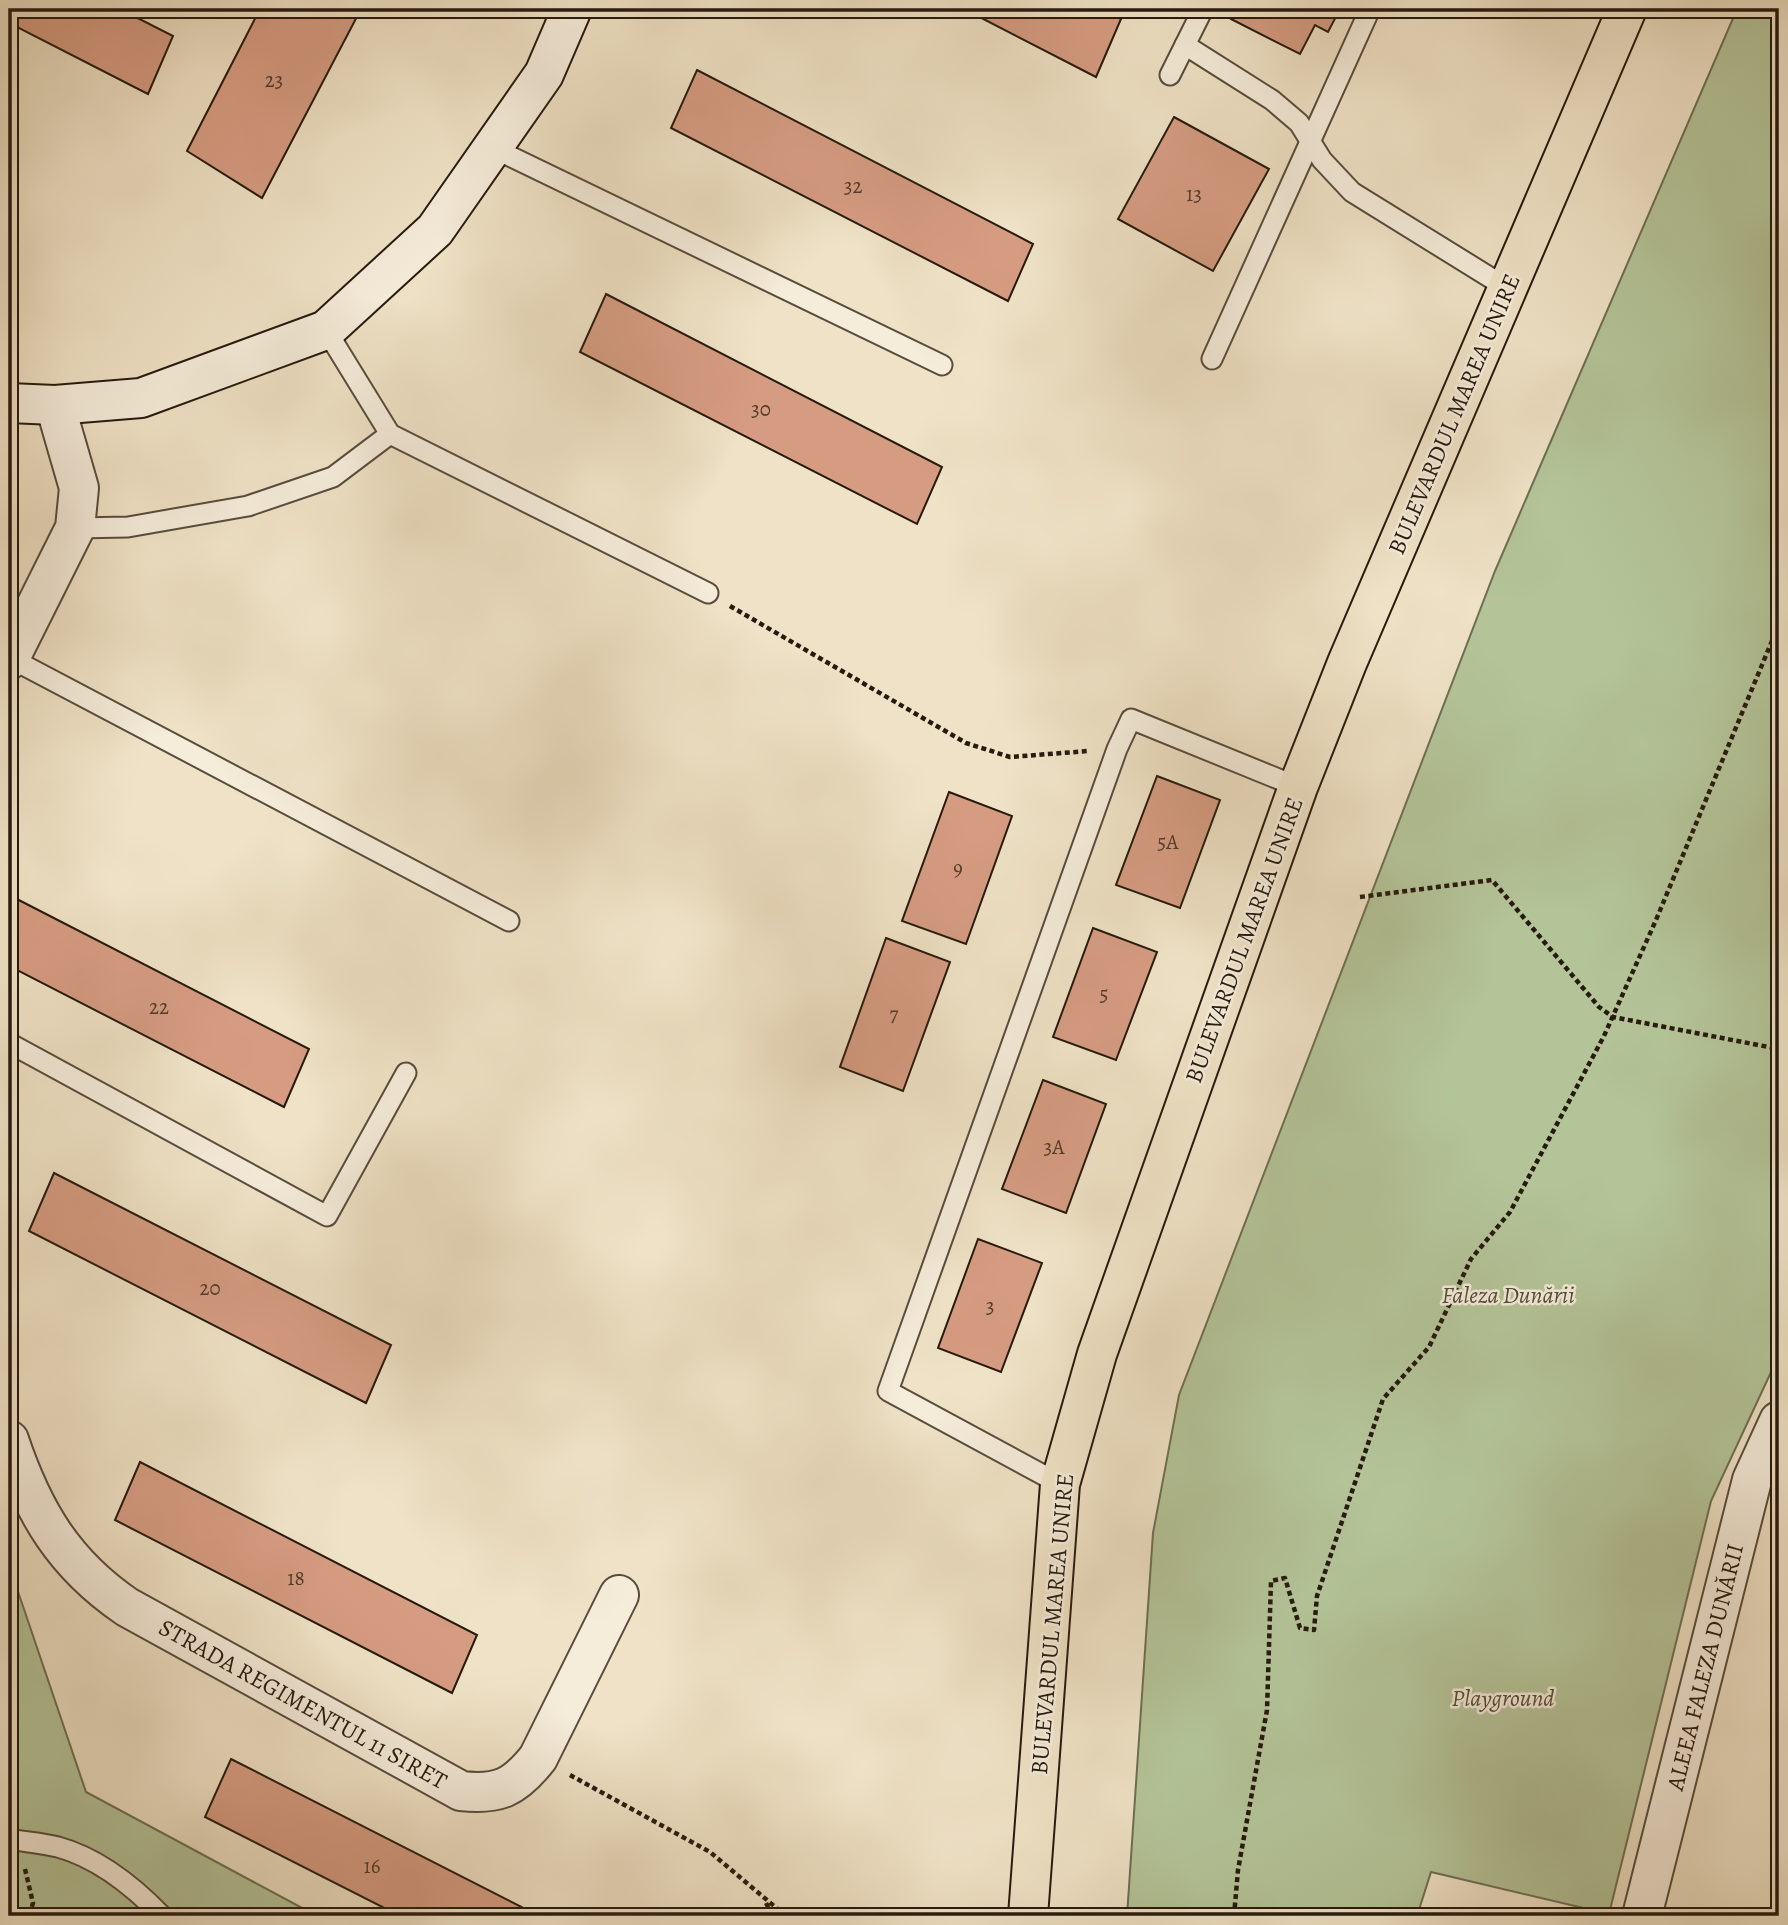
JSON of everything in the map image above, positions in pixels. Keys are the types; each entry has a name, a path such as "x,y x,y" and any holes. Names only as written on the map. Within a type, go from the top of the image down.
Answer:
{"main road":[{"name":"BULEVARDUL MAREA UNIRE","path":"1028,1916 1060,1484 1097,1354 1298,787 1347,663 1627,9"}],"street":[{"path":"9,403 55,405 141,398 326,330 435,230 544,74 572,9"},
{"path":"9,659 75,528 79,488 70,447 55,405"},
{"name":"ALEEA FALEZA DUNĂRII","path":"1642,1916 1752,1480 1779,1421"},
{"name":"STRADA REGIMENTUL 11 SIRET","path":"9,1440 20,1475 38,1511 64,1549 93,1583 127,1607 461,1791 487,1793 505,1788 524,1776 538,1758 619,1595"}],"lane":[{"path":"1170,75 1203,9"},
{"path":"1212,359 1370,9"},
{"path":"1185,45 1272,100 1299,123 1322,160 1352,192 1507,288"},
{"path":"492,148 942,365"},
{"path":"326,330 390,434 708,593"},
{"path":"75,528 128,527 248,506 333,477 390,434"},
{"path":"9,659 509,920"},
{"path":"1060,1484 888,1391 1117,749 1131,719 1298,787"},
{"path":"9,1043 327,1216 406,1073"},
{"path":"9,1839 59,1847 101,1866 141,1895 162,1916"}],"path":[{"path":"708,593 965,743 1010,757 1117,749"},
{"path":"1234,1916 1238,1870 1267,1710 1270,1581 1285,1578 1300,1628 1314,1630 1317,1596 1383,1399 1429,1347 1471,1259 1510,1212 1613,1017 1779,624"},
{"path":"1360,897 1492,880 1599,1007 1613,1017 1779,1049"},
{"path":"538,1758 710,1852 786,1916"},
{"path":"764,1899 773,1916"},
{"path":"29,1916 33,1903"},
{"path":"1203,1916 1219,1913 1219,1916"}],"green space":[{"name":"Faleza Dunării","path":"1737,9 1779,9 1779,1355 1711,1501 1609,1914 1431,1872 1417,1916 1127,1916 1153,1533 1179,1395 1495,571"},
{"path":"9,1565 86,1792 317,1916 9,1916"}],"building":[{"path":"9,9 120,9 173,36 148,94 9,23"},
{"path":"260,9 361,9 262,198 187,151"},
{"path":"964,9 1101,9 1121,19 1096,77"},
{"path":"1236,9 1340,9 1328,32 1315,25 1300,54 1231,19"},
{"path":"697,70 1033,244 1008,301 671,128"},
{"path":"1174,117 1269,169 1213,271 1118,219"},
{"path":"606,294 942,467 917,524 580,352"},
{"path":"1157,776 1220,800 1180,908 1116,885"},
{"path":"949,792 1012,816 966,944 902,921"},
{"path":"9,895 309,1049 284,1107 9,966"},
{"path":"1093,928 1157,952 1116,1060 1053,1037"},
{"path":"886,938 950,962 903,1091 840,1067"},
{"path":"1043,1080 1106,1104 1066,1213 1002,1189"},
{"path":"54,1173 391,1345 366,1403 29,1231"},
{"path":"978,1239 1042,1263 1001,1372 938,1348"},
{"path":"140,1462 477,1635 452,1693 115,1520"},
{"path":"231,1759 539,1916 400,1916 205,1817"}],"park label":[{"name":"Playground","path":"1503,1698"}]}
